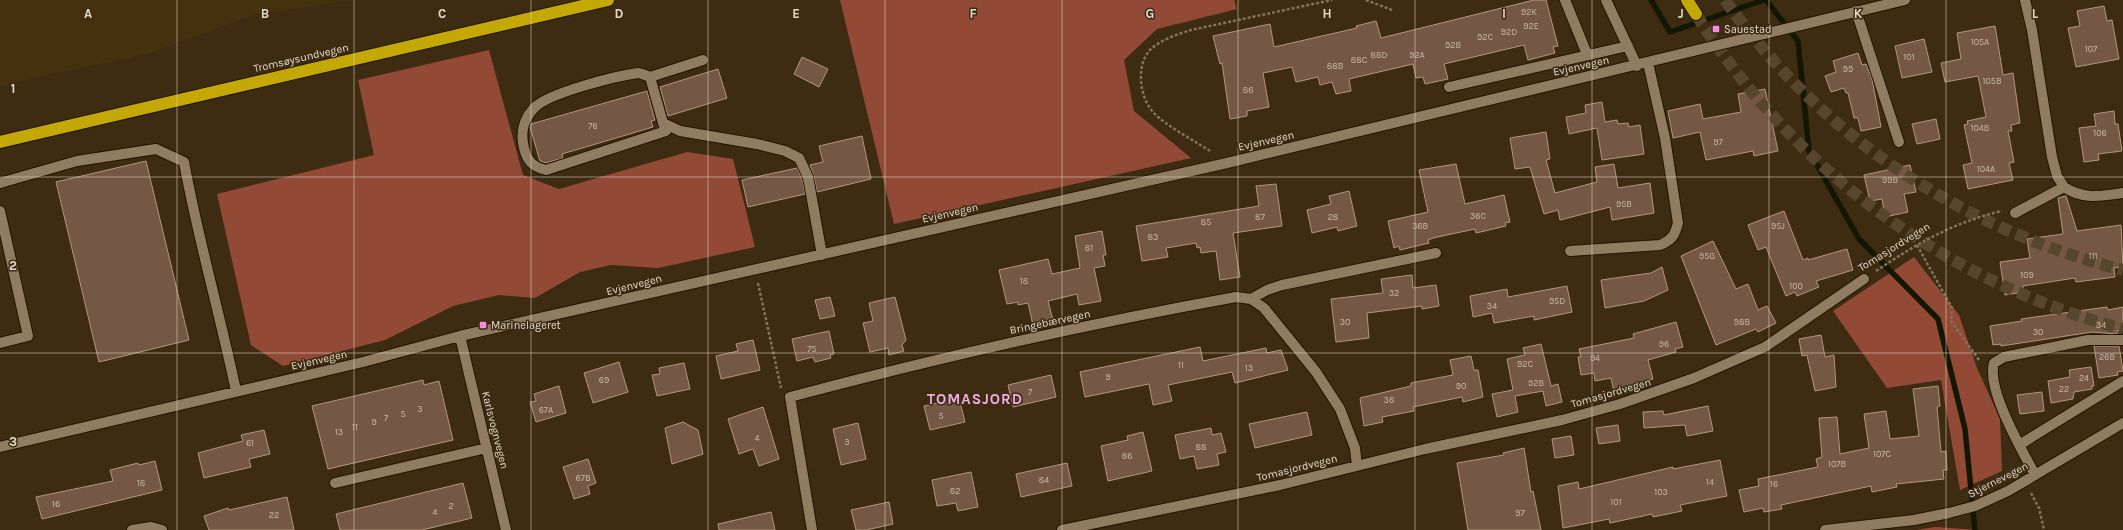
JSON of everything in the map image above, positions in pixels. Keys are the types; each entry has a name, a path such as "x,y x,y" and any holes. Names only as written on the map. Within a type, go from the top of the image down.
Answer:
{"highway":[{"name":"Tromsøysundvegen","path":"0,142 608,0"},
{"path":"1687,0 1696,14"}],"street":[{"path":"1565,0 1587,54"},
{"path":"1606,0 1637,66"},
{"name":"Evjenvegen","path":"0,447 363,362 460,336 1227,163 1527,90 1637,66 1905,0"},
{"path":"2025,0 2032,30 2052,157 2057,176 2064,187 2079,195 2087,196 2123,193"},
{"path":"1856,11 1899,142"},
{"path":"1449,87 1587,54 1628,46"},
{"path":"650,77 666,131 546,170 536,167 530,162 524,150 522,126 535,107 550,97 590,85 640,73 650,77 703,60"},
{"path":"1570,250 1660,245 1669,241 1675,235 1678,223 1665,138 1648,63"},
{"path":"664,123 680,131 758,144 784,151 799,158 808,177 822,255"},
{"path":"0,184 77,161 156,149 184,162 193,214 225,338 236,391"},
{"path":"2015,213 2064,187"},
{"path":"0,211 28,336 0,343"},
{"path":"1357,466 1355,448 1340,409 1329,390 1288,334 1264,308 1251,299 1267,290 1282,286 1436,253"},
{"name":"Tomasjordvegen","path":"1062,530 1219,499 1486,435 1562,420 1663,390 1765,347 1864,280"},
{"name":"Bringebærvegen","path":"787,397 873,375 1012,343 1190,305 1236,297 1251,299"},
{"name":"Karlsvognvegen","path":"460,336 506,530"},
{"path":"2035,475 2019,445 1998,396 1994,380 1994,362 2004,357 2088,340 2123,340"},
{"path":"2019,445 2123,381"},
{"path":"787,397 812,530"},
{"name":"Stjernevegen","path":"1825,530 1914,520 1949,513 1992,499 2069,456 2123,423"},
{"path":"335,483 487,448"},
{"path":"132,530 151,527 162,530"}],"path":[{"path":"1227,163 1161,119 1150,108 1141,83 1142,66 1146,54 1154,46 1182,33 1332,0"},
{"path":"1366,0 1392,10"},
{"name":"Tomasjordvegen","path":"1864,280 1917,245 1962,222 2004,211 2015,213"},
{"path":"1917,245 1952,308 1951,321 1994,380"},
{"path":"755,269 787,397"},
{"path":"2024,481 2039,508 2044,530"}],"shaded area":[{"path":"0,0 354,0 253,15 148,54 0,86"},
{"path":"840,0 1234,0 1237,9 1157,29 1124,60 1134,111 1191,158 894,224"},
{"path":"489,50 523,175 559,189 687,152 733,159 755,247 658,268 611,265 580,272 535,298 499,295 453,306 385,340 283,366 251,345 217,194 374,155 358,80"},
{"path":"1914,257 1959,315 1977,368 2000,419 2002,471 1960,490 1941,380 1887,388 1833,311"},
{"path":"1935,527 1979,530 1916,530"}],"building":[{"path":"1534,0 1546,0 1558,46 1553,47 1555,53 1528,60 1524,45 1444,64 1448,79 1425,84 1423,77 1416,78 1413,64 1349,79 1351,91 1336,94 1332,82 1320,85 1318,77 1296,82 1292,67 1263,73 1269,107 1247,111 1247,116 1230,119 1222,63 1220,64 1213,36 1270,24 1274,47 1357,28 1356,26 1376,21 1381,38"},
{"path":"2104,6 2107,21 2112,20 2119,59 2076,67 2068,28 2080,26 2077,11"},
{"path":"1995,26 2003,75 2013,73 2020,123 2011,125 2012,131 2008,131 2014,162 2009,163 2013,180 1968,189 1963,165 1972,163 1964,125 1968,124 1967,121 1986,117 1978,76 1945,82 1941,63 1961,59 1957,33"},
{"path":"1924,39 1932,72 1902,78 1895,46"},
{"path":"1858,53 1862,65 1866,64 1872,79 1881,127 1861,131 1858,118 1854,118 1848,93 1846,93 1844,88 1831,92 1825,76 1836,72 1833,61"},
{"path":"802,57 828,69 819,87 794,74"},
{"path":"718,69 727,98 668,116 660,87"},
{"path":"1765,89 1778,151 1754,156 1753,151 1706,160 1700,132 1673,138 1668,111 1700,104 1703,119 1741,112 1738,94"},
{"path":"647,91 655,120 651,121 653,127 562,154 563,158 546,163 540,161 530,127 531,124"},
{"path":"1602,102 1605,122 1617,120 1618,124 1628,123 1629,127 1640,125 1644,154 1602,160 1597,128 1569,134 1566,117 1586,113 1585,105"},
{"path":"2114,111 2115,124 2118,124 2122,151 2098,154 2099,160 2084,162 2079,128 2096,126 2094,114"},
{"path":"1936,119 1940,139 1917,144 1912,124"},
{"path":"1546,132 1550,159 1546,160 1555,193 1597,182 1595,167 1614,164 1618,188 1650,183 1654,213 1612,220 1610,207 1560,220 1558,210 1544,214 1530,167 1515,169 1510,138"},
{"path":"862,136 871,179 817,192 810,165 823,162 819,146"},
{"path":"146,161 189,340 99,362 56,182"},
{"path":"1456,164 1465,204 1504,195 1510,222 1505,223 1506,226 1476,233 1475,229 1433,238 1428,240 1429,243 1400,250 1399,246 1394,248 1388,221 1428,212 1419,170"},
{"path":"1910,165 1916,192 1904,194 1908,212 1885,217 1882,199 1870,201 1864,175"},
{"path":"797,168 802,179 805,194 748,207 742,180"},
{"path":"1276,184 1282,226 1233,233 1240,277 1220,280 1216,251 1201,253 1200,247 1197,248 1196,243 1166,248 1168,257 1142,261 1136,226 1259,206 1256,186"},
{"path":"1349,191 1357,226 1338,231 1337,227 1312,233 1307,210 1331,204 1329,196"},
{"path":"2066,196 2077,231 2121,225 2123,267 2114,268 2115,277 2076,282 2075,278 2023,286 2023,292 2005,295 2000,262 2030,258 2027,239 2063,234 2058,198"},
{"path":"1784,211 1803,260 1808,258 1808,260 1847,249 1853,270 1816,281 1819,287 1797,296 1795,292 1786,296 1766,247 1758,250 1748,225"},
{"path":"1102,231 1106,255 1103,255 1105,266 1094,268 1101,301 1079,305 1077,294 1048,301 1053,320 1033,325 1028,303 1018,305 1018,302 1007,304 999,270 1048,259 1052,274 1080,268 1075,236"},
{"path":"1713,241 1736,289 1748,284 1758,310 1767,306 1776,323 1758,332 1756,329 1716,345 1681,256"},
{"path":"1662,267 1668,290 1644,301 1605,308 1601,280 1651,273"},
{"path":"1412,275 1413,288 1436,285 1439,306 1422,309 1422,306 1367,313 1369,338 1336,342 1331,299 1383,293 1381,279"},
{"path":"1567,286 1572,312 1534,320 1534,316 1494,323 1492,313 1473,317 1470,296 1507,289 1508,297"},
{"path":"830,297 835,316 820,319 815,300"},
{"path":"895,297 906,340 902,345 904,351 889,355 888,348 870,352 863,323 873,321 869,303"},
{"path":"2107,307 2108,310 2123,307 2123,330 2117,331 2117,334 2092,332 2001,346 2001,344 1993,345 1990,326 2022,321 2021,319"},
{"path":"1676,322 1683,347 1675,349 1676,352 1648,360 1653,379 1614,392 1611,378 1595,381 1594,373 1581,375 1578,357 1581,357 1579,349 1634,338 1633,334"},
{"path":"829,331 834,354 830,355 831,358 815,362 813,357 797,361 792,339"},
{"path":"1821,335 1825,357 1834,355 1836,387 1815,391 1807,355 1802,356 1799,339"},
{"path":"753,340 760,370 721,379 716,356 738,351 736,344"},
{"path":"1541,344 1551,386 1558,384 1562,402 1546,406 1543,391 1515,396 1518,412 1497,417 1492,394 1513,390 1507,359 1525,355 1523,348"},
{"path":"2094,346 2119,346 2123,371 2117,372 2118,375 2099,378"},
{"path":"1200,347 1203,361 1266,348 1267,353 1281,350 1288,370 1235,383 1232,372 1168,385 1172,401 1153,405 1149,384 1085,397 1080,372"},
{"path":"1471,356 1474,370 1478,370 1483,397 1463,402 1462,397 1413,407 1414,411 1382,417 1383,422 1364,426 1360,398 1411,386 1411,383 1453,375 1450,360"},
{"path":"619,362 628,392 593,403 584,373"},
{"path":"684,363 690,389 657,396 652,375 660,374 659,368"},
{"path":"2091,367 2094,386 2092,386 2092,389 2074,392 2073,399 2051,403 2048,381 2070,377 2069,370"},
{"path":"1051,375 1056,397 1013,407 1008,385"},
{"path":"423,380 424,385 439,381 453,440 328,469 312,406"},
{"path":"559,386 566,413 536,422 530,402 536,401 534,394"},
{"path":"1938,386 1940,406 1937,407 1941,452 1946,451 1947,470 1943,470 1944,479 1896,484 1897,487 1872,492 1871,486 1781,505 1782,509 1764,512 1763,508 1744,512 1739,490 1759,486 1758,479 1818,467 1816,459 1822,457 1819,418 1837,417 1840,454 1869,448 1864,414 1886,411 1890,439 1919,436 1913,389"},
{"path":"2042,392 2044,411 2020,414 2017,395"},
{"path":"959,398 965,422 930,430 924,406"},
{"path":"1708,406 1713,431 1687,436 1685,425 1644,428 1643,412 1663,411 1664,415"},
{"path":"763,407 779,459 759,466 753,449 739,454 728,419"},
{"path":"1307,412 1312,435 1255,448 1249,424"},
{"path":"683,422 698,430 703,454 672,464 665,428"},
{"path":"858,423 866,459 841,465 833,429"},
{"path":"1618,425 1620,441 1599,444 1596,428"},
{"path":"1211,428 1212,435 1221,433 1226,452 1217,454 1219,465 1197,469 1194,456 1180,459 1175,435"},
{"path":"264,430 270,454 249,459 251,467 204,478 198,453 243,441 241,435"},
{"path":"1143,432 1152,471 1108,481 1101,446 1128,440 1127,436"},
{"path":"1571,436 1574,455 1555,458 1552,439"},
{"path":"1524,448 1531,492 1533,491 1541,530 1468,530 1457,463 1504,455 1503,453"},
{"path":"588,459 596,483 588,486 590,494 574,499 563,467"},
{"path":"1720,460 1727,496 1680,505 1682,511 1653,517 1652,514 1610,523 1609,519 1563,528 1558,486 1578,482 1579,489 1673,467 1673,469"},
{"path":"155,461 162,490 42,519 36,497 113,481 110,470 138,463 139,465"},
{"path":"1067,463 1072,486 1021,497 1016,474"},
{"path":"971,472 978,507 958,511 956,503 937,506 932,480"},
{"path":"463,483 472,518 422,530 340,530 336,514"},
{"path":"287,497 294,530 209,530 204,516 228,508 229,510"},
{"path":"889,502 893,524 866,530 856,530 851,510"},
{"path":"771,512 775,530 719,530 718,524"}],"waterway":[{"path":"1651,0 1670,32 1764,0"},
{"path":"1766,0 1798,41 1809,151 1859,239 1938,319 1965,429 1975,530"}],"tunnel":[{"path":"1725,0 1763,49 1805,94 1851,134 1900,171 1952,202 2006,230 2064,252 2123,270"},
{"path":"1696,14 1735,70 1779,122 1827,170 1880,212 1936,250 1995,282 2058,308 2123,329"}],"place":[{"name":"Sauestad","path":"1716,29"},
{"name":"Marinelageret","path":"483,325"}],"district":[{"name":"TOMASJORD","path":"975,399"}]}
